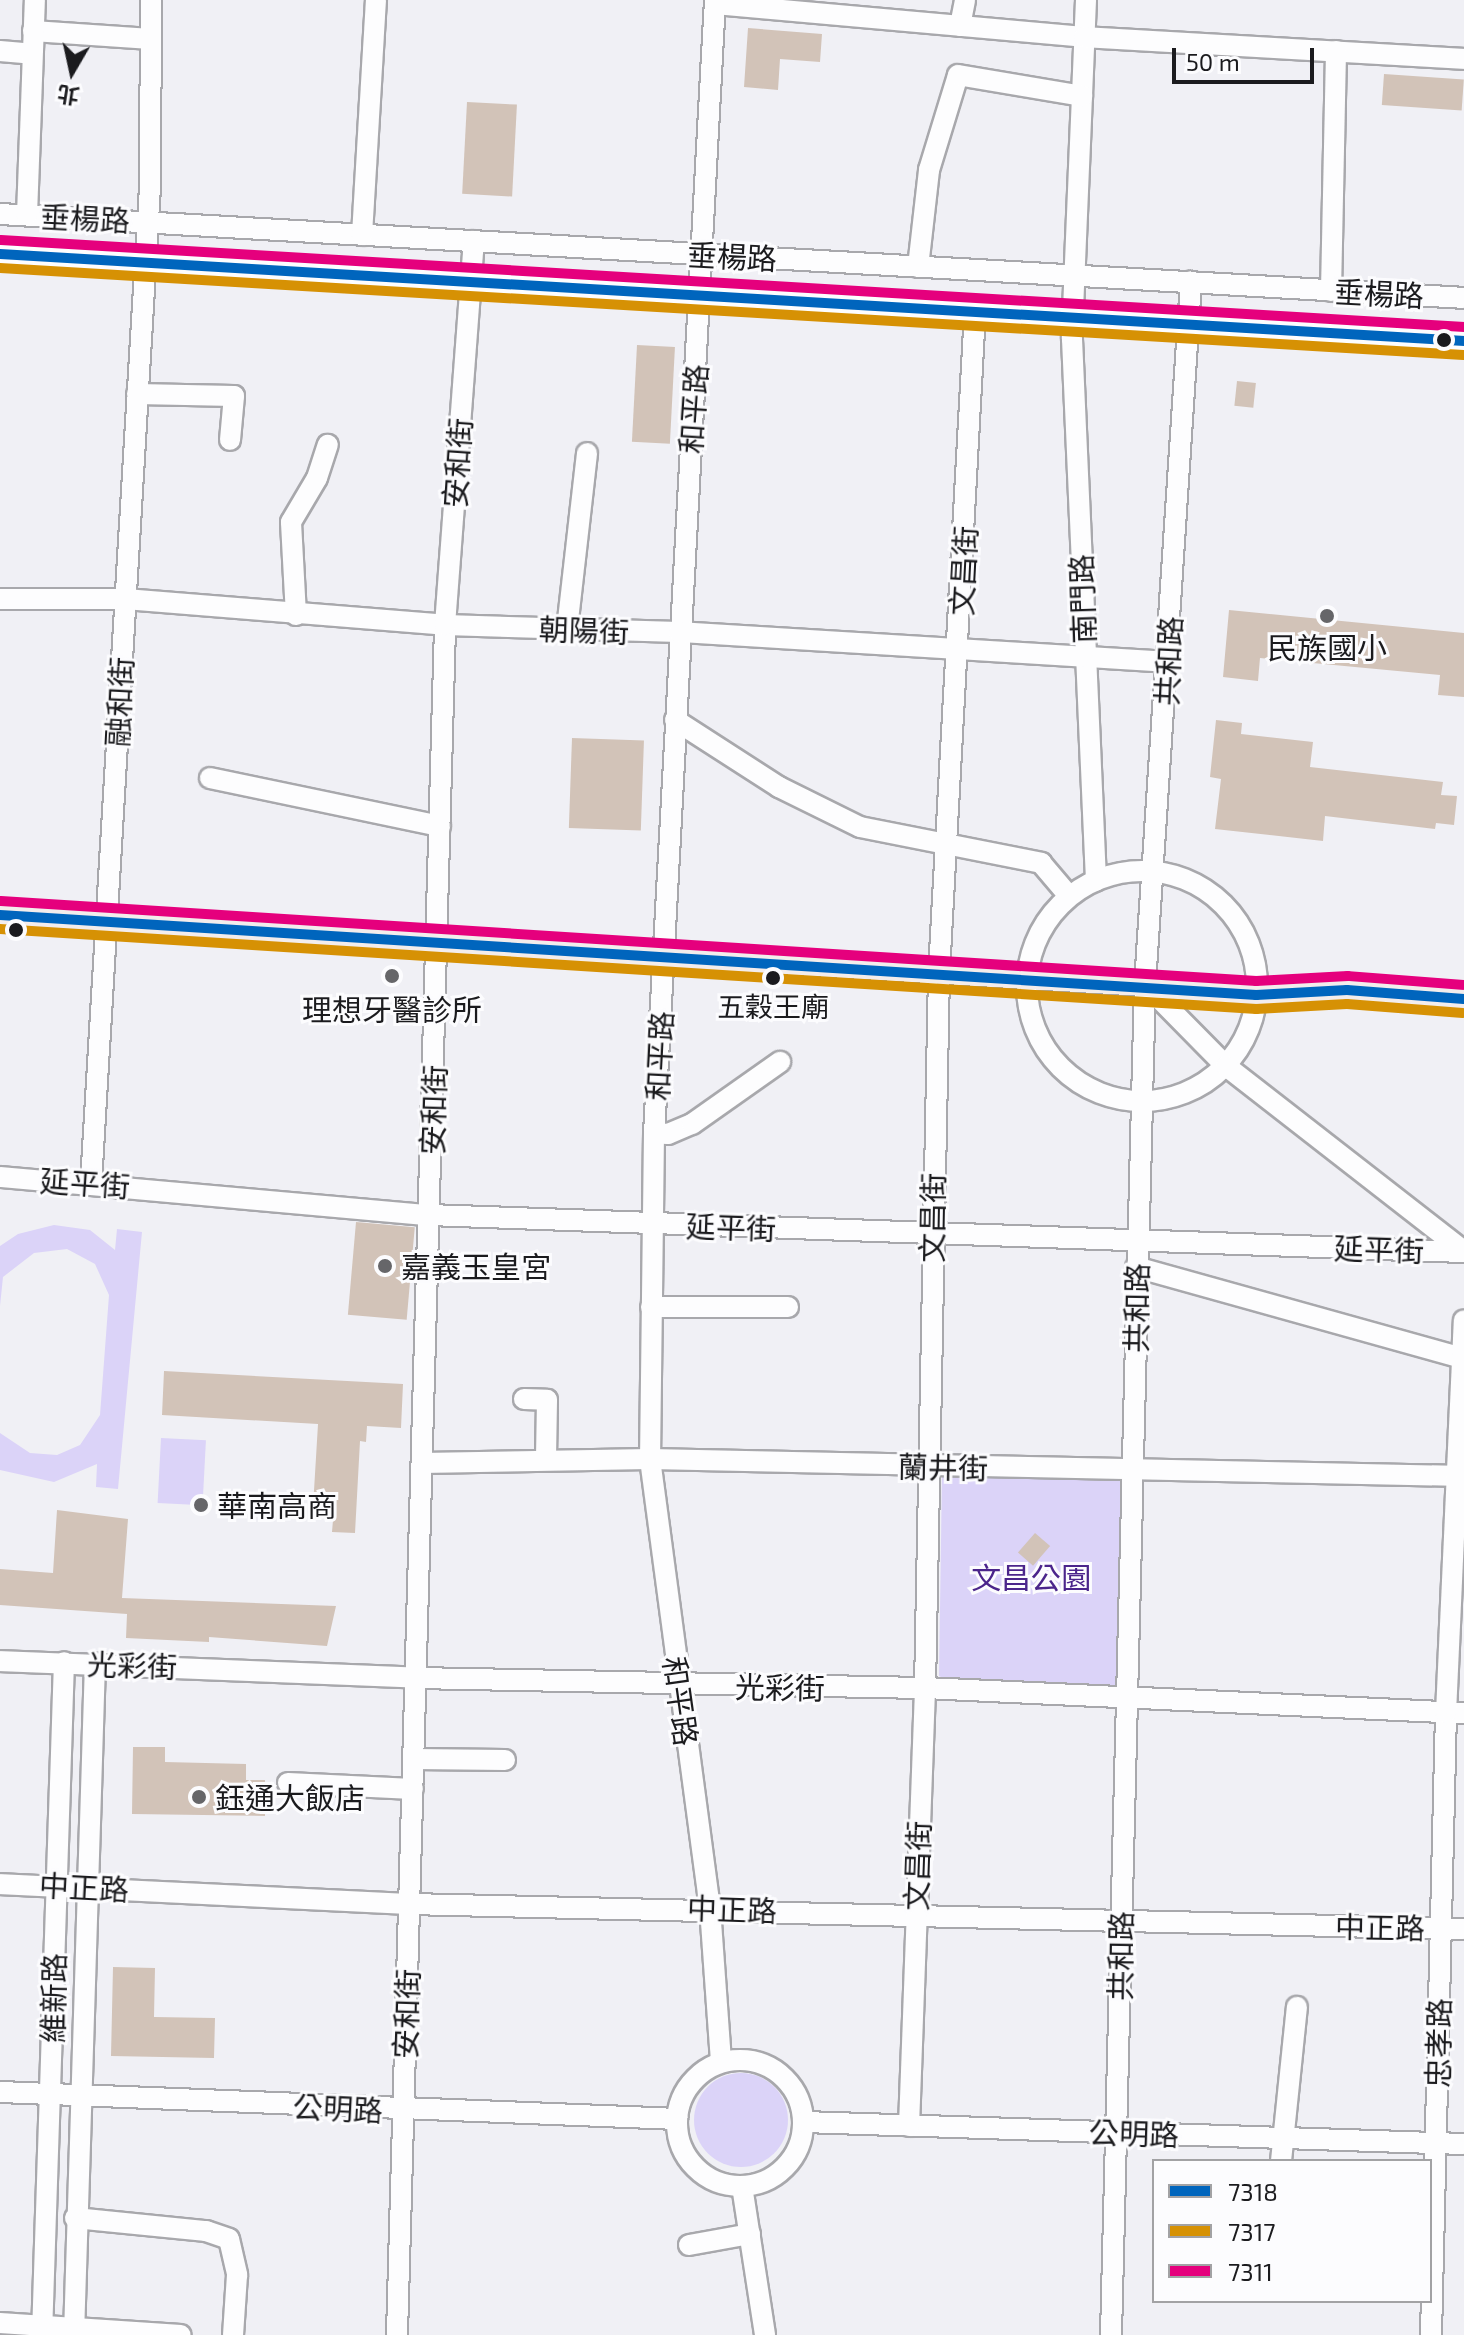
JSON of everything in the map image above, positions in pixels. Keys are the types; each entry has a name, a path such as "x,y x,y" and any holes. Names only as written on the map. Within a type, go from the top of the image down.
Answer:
{"main road":[{"path":"0,915 1145,984 1256,995 1347,990 1464,999"}],"street":[{"path":"27,215 35,0"},
{"name":"融和街","path":"91,1183 145,262 151,0"},
{"path":"362,235 376,0"},
{"path":"960,26 965,0"},
{"name":"南門路","path":"1086,0 1073,318 1084,661 1096,880"},
{"path":"715,2 1084,37 1464,59"},
{"name":"和平路","path":"715,2 702,295 679,632 654,1133 650,1459 710,1908 721,2060"},
{"path":"33,31 151,39"},
{"path":"0,51 32,54"},
{"path":"1331,291 1336,51"},
{"path":"918,267 929,170 958,75 1082,96"},
{"name":"垂楊路","path":"0,214 1464,298"},
{"name":"安和街","path":"397,2335 439,941 445,625 468,282 474,241"},
{"name":"垂楊路","path":"0,254 1464,341"},
{"name":"共和路","path":"1111,2335 1145,984 1155,871 1191,282"},
{"name":"文昌街","path":"909,2126 925,1688 939,972 959,650 975,312"},
{"path":"137,394 234,396 230,440"},
{"path":"296,615 291,522 317,478 328,445"},
{"path":"567,629 587,453"},
{"name":"朝陽街","path":"0,599 125,599 445,625 679,632 1084,661 1168,662"},
{"path":"675,720 779,787 860,827 1041,863 1069,896"},
{"path":"210,778 440,826"},
{"path":"1155,871 1190,881 1220,901 1243,929 1256,962 1256,995 1252,1023 1226,1066 1202,1085 1173,1097 1142,1101 1106,1096 1084,1085 1048,1053 1032,1021 1029,977 1031,951 1046,921 1069,896 1096,880 1155,871"},
{"path":"1145,984 1226,1066 1464,1251"},
{"path":"654,1133 668,1134 692,1124 780,1062"},
{"name":"延平街","path":"0,1177 429,1215 1464,1251"},
{"path":"1136,1267 1463,1358"},
{"path":"651,1307 788,1307"},
{"name":"忠孝路","path":"1432,2287 1441,1929 1455,1713 1464,1320"},
{"path":"524,1399 547,1400 546,1460"},
{"name":"蘭井街","path":"422,1463 650,1459 1134,1472 1459,1476"},
{"name":"光彩街","path":"0,1661 416,1678 925,1688 1127,1700 1455,1713"},
{"name":"維新路","path":"42,2330 64,1662"},
{"name":"維新路","path":"74,2331 75,2218 95,1663"},
{"path":"414,1759 505,1760"},
{"path":"288,1783 413,1789"},
{"name":"中正路","path":"0,1884 409,1904 710,1908 1464,1929"},
{"path":"1281,2159 1297,2007"},
{"path":"721,2060 750,2060 782,2075 794,2089 804,2122 801,2142 779,2174 742,2186 700,2172 682,2148 677,2119 688,2086 721,2060"},
{"name":"公明路","path":"0,2092 404,2112 677,2119"},
{"name":"公明路","path":"804,2122 1464,2144"},
{"path":"742,2186 765,2335"},
{"path":"75,2218 206,2231 229,2239 237,2275 233,2335"},
{"path":"689,2245 750,2234"},
{"name":"忠孝路","path":"1431,2335 1432,2303"},
{"path":"0,2323 42,2330 181,2335"}],"green space":[{"path":"54,1225 90,1230 115,1250 117,1229 142,1232 118,1489 96,1487 97,1464 54,1482 0,1470 0,1433 30,1453 57,1455 80,1445 100,1415 109,1295 95,1264 67,1249 34,1253 3,1277 0,1306 0,1246 18,1234"},
{"path":"161,1438 206,1440 203,1505 158,1503"},
{"name":"文昌公園","path":"942,1473 1125,1478 1119,1689 951,1682 939,1676"},
{"path":"741,2073 759,2076 774,2087 785,2102 788,2120 785,2138 774,2153 759,2164 741,2167 723,2164 708,2153 697,2138 694,2120 697,2102 708,2087 723,2076"}],"building":[{"path":"748,28 822,34 820,62 780,59 778,90 744,87"},
{"path":"1384,74 1464,80 1462,111 1382,105"},
{"path":"467,102 517,105 512,196 462,194"},
{"path":"637,345 675,347 670,444 632,442"},
{"path":"1237,381 1256,383 1253,408 1234,406"},
{"path":"1229,610 1464,633 1464,697 1438,695 1440,675 1260,658 1258,681 1223,677"},
{"path":"1216,720 1242,723 1241,734 1313,742 1310,767 1443,782 1441,795 1457,796 1454,825 1436,823 1435,829 1325,816 1323,841 1215,829 1221,779 1210,777"},
{"path":"572,738 644,741 641,830 569,828"},
{"path":"356,1222 415,1227 407,1320 348,1315"},
{"path":"164,1371 403,1384 401,1428 367,1426 366,1442 360,1441 355,1533 332,1532 334,1508 313,1507 318,1424 162,1415"},
{"path":"57,1510 128,1519 122,1598 336,1606 327,1646 209,1637 209,1642 126,1638 127,1614 0,1605 0,1569 53,1573"},
{"path":"1035,1533 1050,1546 1033,1566 1018,1553"},
{"name":"鈺通大飯店","path":"133,1747 165,1747 165,1762 246,1764 246,1780 265,1780 265,1816 132,1814"},
{"path":"113,1967 155,1968 154,2017 215,2018 214,2058 111,2056"}],"transit line":[{"name":"7311","path":"1,240 1464,327"},
{"name":"7318","path":"0,254 1464,341"},
{"name":"7317","path":"0,268 1463,355"},
{"name":"7311","path":"1,901 1256,981 1348,976 1464,985"},
{"name":"7318","path":"0,915 1256,995 1347,990 1464,999"},
{"name":"7317","path":"0,929 1256,1009 1347,1004 1463,1013"}],"place":[{"name":"民族國小","path":"1327,616"},
{"name":"理想牙醫診所","path":"392,976"},
{"name":"五穀王廟","path":"773,978"},
{"name":"嘉義玉皇宮","path":"385,1266"},
{"name":"華南高商","path":"201,1505"},
{"name":"鈺通大飯店","path":"199,1797"}]}
